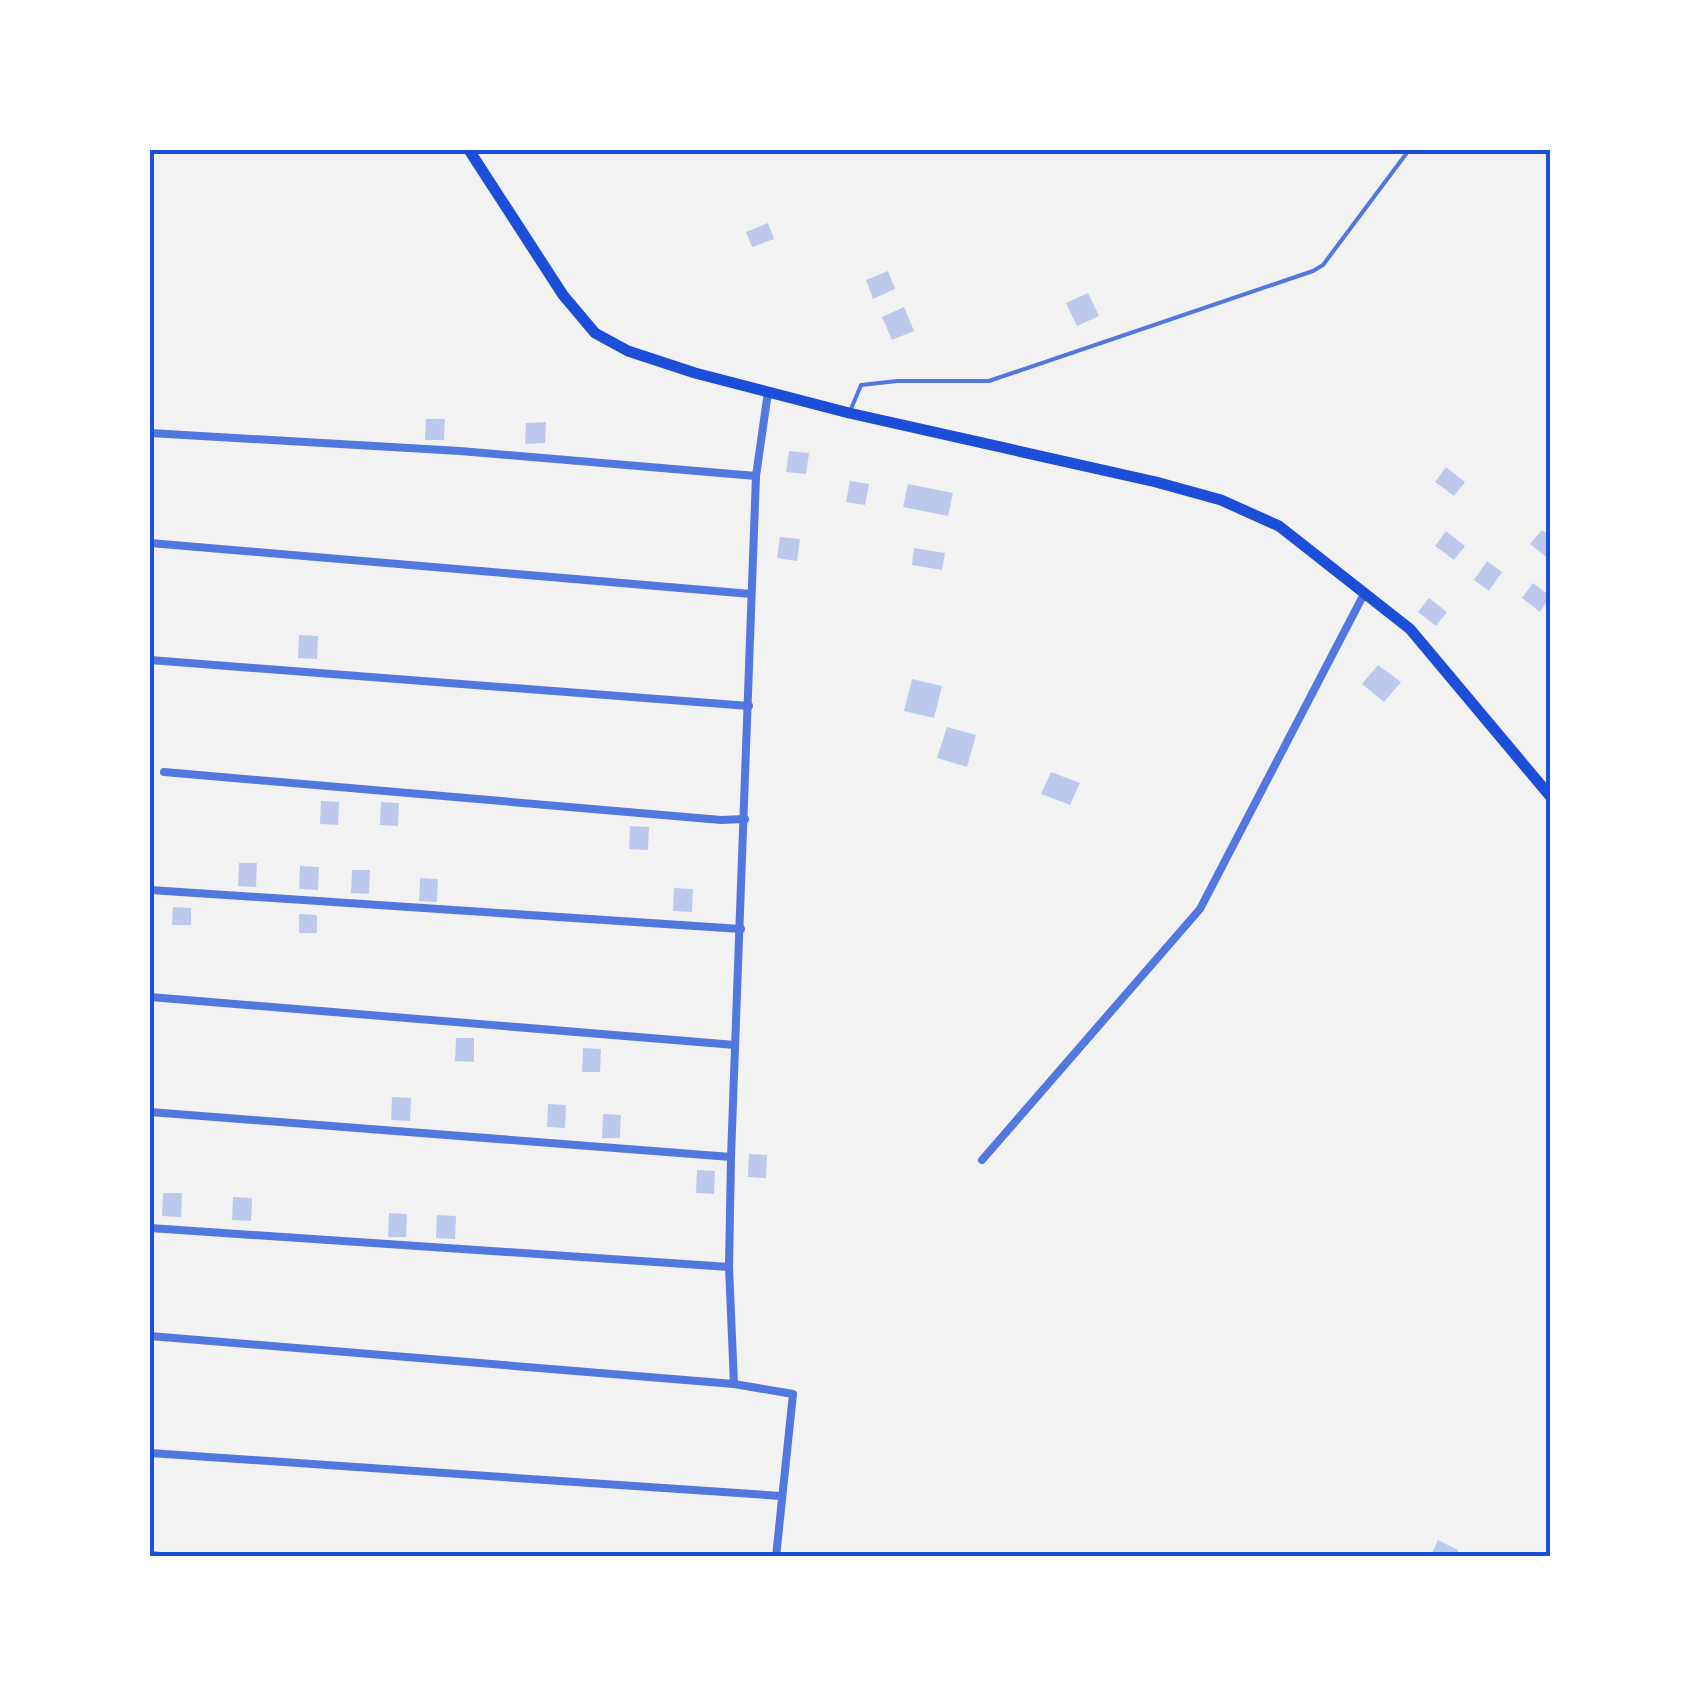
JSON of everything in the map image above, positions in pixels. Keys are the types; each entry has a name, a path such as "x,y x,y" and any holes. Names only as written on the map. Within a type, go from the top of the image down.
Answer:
{"main road":[{"path":"469,150 563,295 596,332 653,361 849,413 1156,482 1221,500 1279,526 1410,630 1550,796"}],"street":[{"path":"734,1384 729,1266 731,1157 756,476 768,392"},
{"path":"150,433 460,451 756,476"},
{"path":"150,543 751,594"},
{"path":"982,1160 1200,910 1365,592"},
{"path":"150,660 749,706"},
{"path":"164,772 702,819 745,819"},
{"path":"150,890 741,929"},
{"path":"150,997 735,1046"},
{"path":"150,1112 731,1157"},
{"path":"150,1228 729,1266"},
{"path":"150,1336 734,1384 792,1394 776,1557"},
{"path":"150,1453 780,1496"},
{"path":"150,1555 172,1557"}],"lane":[{"path":"849,413 861,385 989,381 1313,271 1323,265 1409,150"}],"building":[{"path":"768,223 774,239 752,247 746,232"},
{"path":"888,271 895,289 873,299 866,280"},
{"path":"1088,293 1099,316 1077,326 1066,303"},
{"path":"904,307 914,331 892,340 882,317"},
{"path":"426,419 445,419 444,440 425,440"},
{"path":"546,422 545,443 525,444 526,423"},
{"path":"789,451 809,453 806,474 786,472"},
{"path":"1446,467 1465,482 1454,496 1435,482"},
{"path":"850,481 869,484 865,505 846,502"},
{"path":"908,484 953,493 948,516 903,507"},
{"path":"1542,530 1550,536 1550,560 1530,544"},
{"path":"1446,531 1465,546 1454,560 1435,546"},
{"path":"780,537 800,539 797,561 777,558"},
{"path":"914,548 945,553 942,570 912,565"},
{"path":"1487,561 1502,572 1489,591 1474,580"},
{"path":"1533,583 1550,596 1540,612 1522,598"},
{"path":"1429,598 1447,612 1436,626 1418,612"},
{"path":"299,635 318,636 317,659 298,658"},
{"path":"1378,665 1401,682 1384,702 1362,684"},
{"path":"912,679 942,686 934,718 904,711"},
{"path":"947,727 976,735 967,767 937,758"},
{"path":"1051,772 1080,783 1070,805 1041,794"},
{"path":"321,801 339,802 338,825 320,824"},
{"path":"381,802 399,803 398,826 380,825"},
{"path":"630,826 649,827 648,850 629,849"},
{"path":"239,863 257,863 256,887 238,886"},
{"path":"300,866 319,867 318,890 299,889"},
{"path":"352,870 370,870 369,894 351,893"},
{"path":"420,878 438,879 437,902 419,901"},
{"path":"674,888 693,889 692,912 673,911"},
{"path":"173,907 191,908 191,925 172,925"},
{"path":"299,914 317,915 317,933 299,933"},
{"path":"456,1038 474,1038 474,1062 455,1061"},
{"path":"583,1048 601,1049 600,1072 582,1072"},
{"path":"392,1097 411,1098 410,1121 391,1120"},
{"path":"548,1104 566,1105 565,1128 547,1127"},
{"path":"603,1114 621,1115 620,1138 602,1138"},
{"path":"749,1154 767,1155 766,1178 748,1177"},
{"path":"697,1170 715,1171 714,1194 696,1193"},
{"path":"163,1193 182,1193 181,1217 162,1216"},
{"path":"233,1197 252,1198 251,1221 232,1220"},
{"path":"389,1213 407,1214 406,1237 388,1237"},
{"path":"437,1215 456,1216 455,1239 436,1238"},
{"path":"1438,1540 1458,1550 1455,1557 1431,1556"}]}
